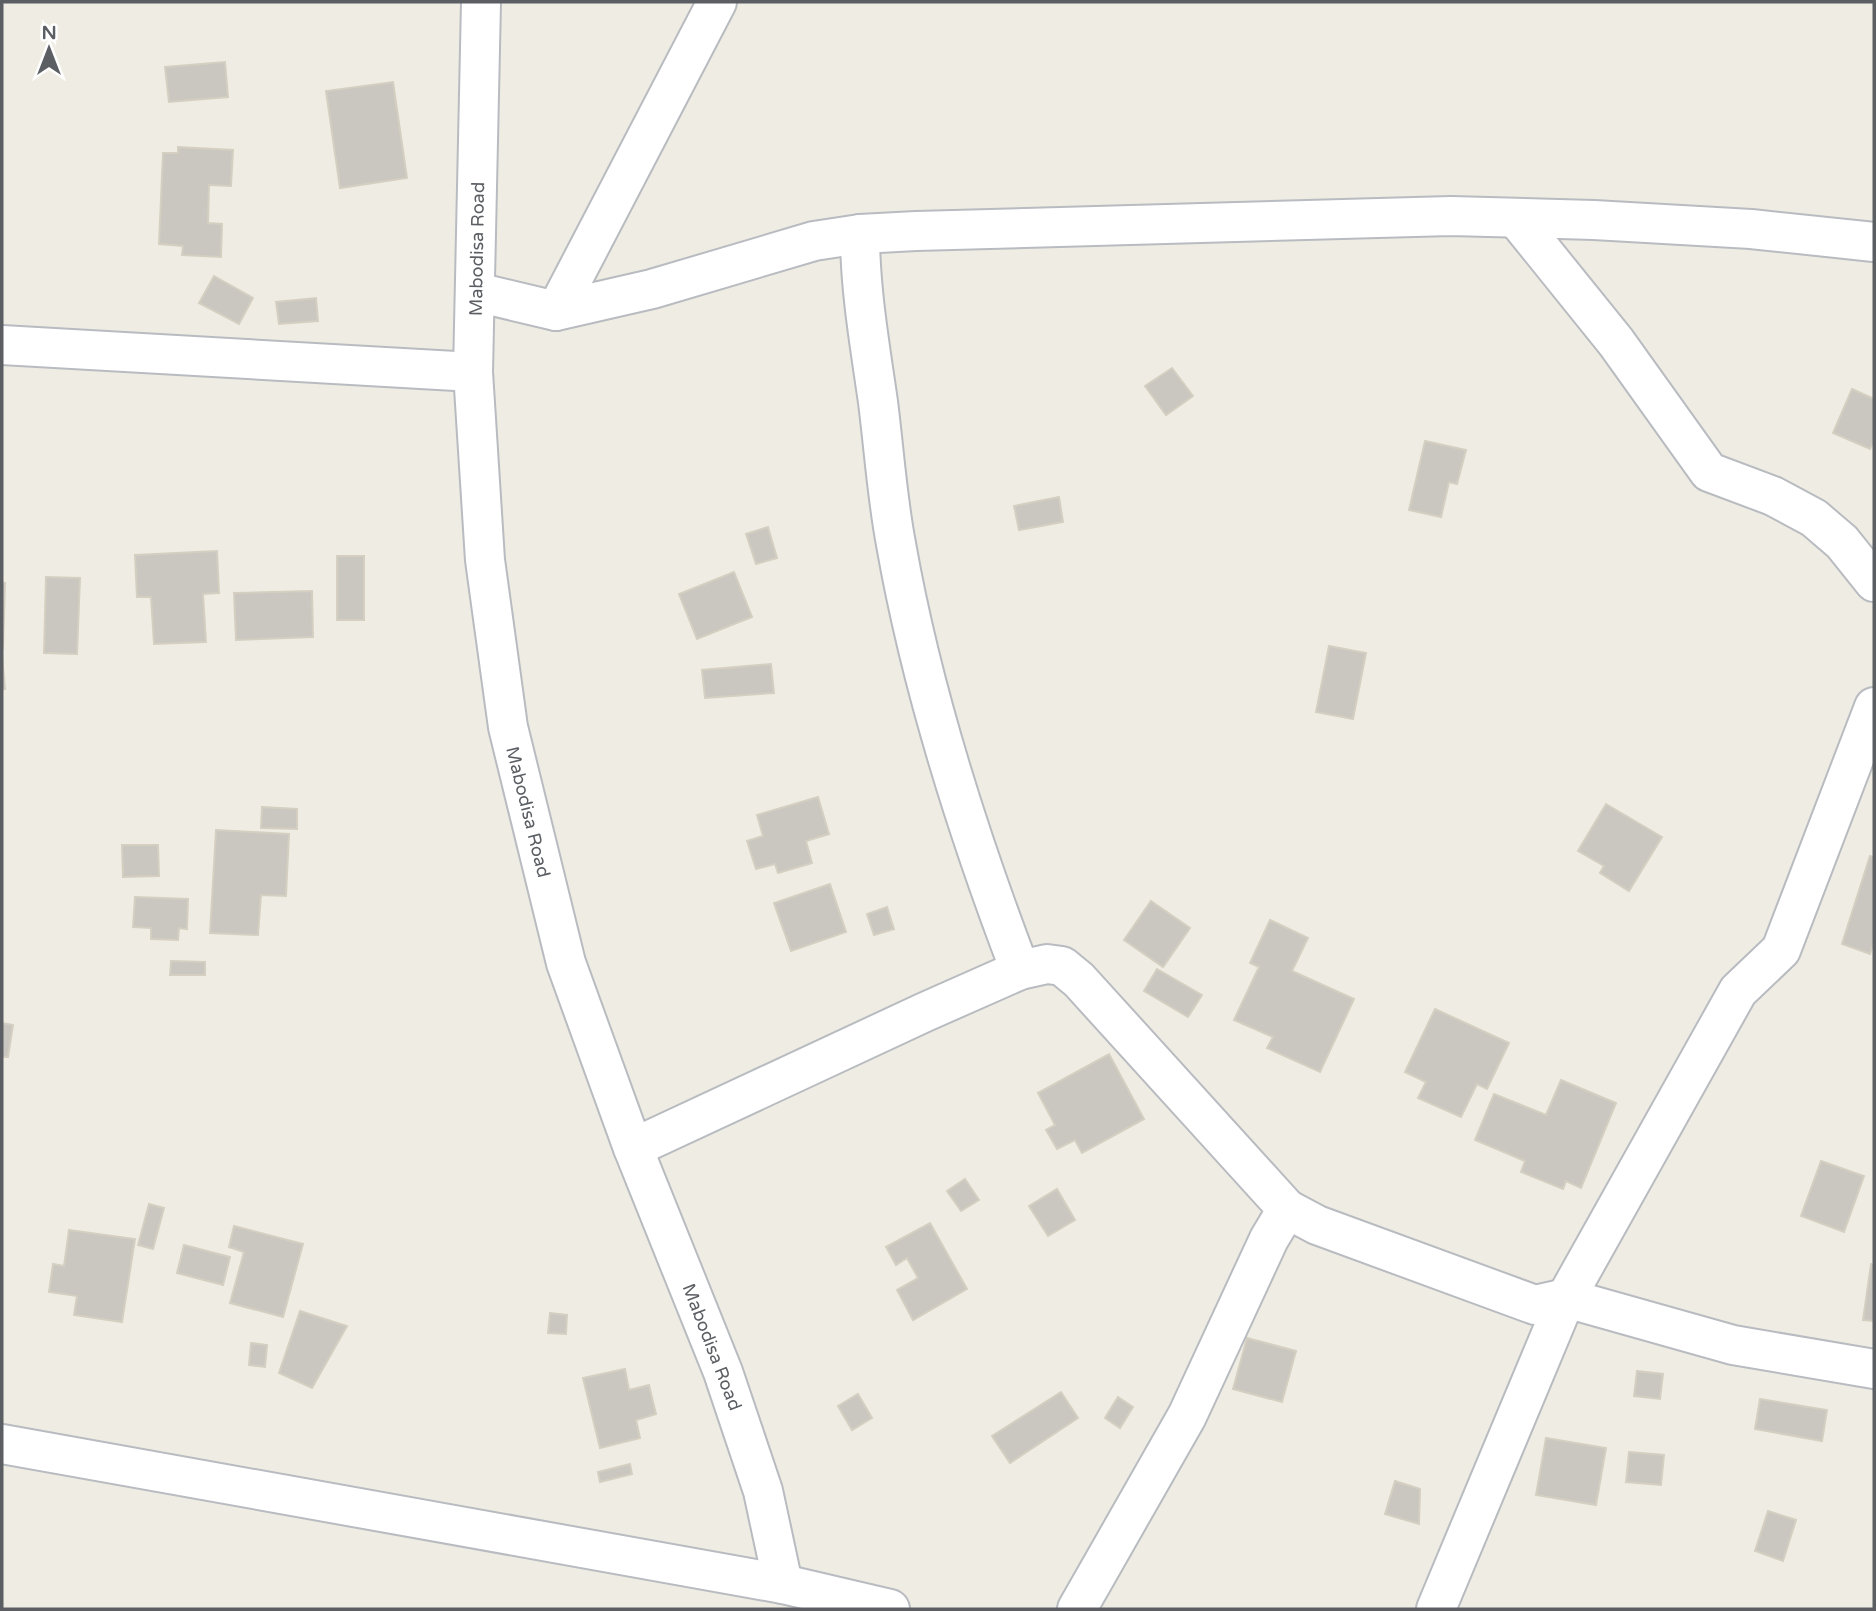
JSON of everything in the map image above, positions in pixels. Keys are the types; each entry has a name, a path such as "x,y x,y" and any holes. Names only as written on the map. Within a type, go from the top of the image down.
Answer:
{"street":[{"name":"Mabodisa Road","path":"481,2 474,372 485,560 508,726 566,963 633,1148 723,1372 763,1491 783,1584"},
{"path":"556,311 717,2"},
{"path":"476,292 556,311 663,285 814,241 860,234 1451,216 1738,228 1874,242"},
{"path":"1516,218 1616,342 1709,472 1773,496 1814,518 1842,542 1874,582"},
{"path":"860,234 863,298 895,542 915,635 946,749 1020,970"},
{"path":"2,345 474,372"},
{"path":"1436,1609 1566,1298 1738,991 1781,950 1874,707"},
{"path":"633,1148 1020,970 1047,964 1062,966 1079,980 1287,1209 1317,1225 1535,1305 1566,1298 1734,1345 1874,1369"},
{"path":"1077,1609 1186,1416 1269,1240 1287,1209"},
{"path":"2,1444 783,1584 890,1609"}],"building":[{"path":"225,62 228,97 169,102 165,67"},
{"path":"393,82 407,178 340,188 326,91"},
{"path":"178,147 233,150 231,186 209,185 208,223 222,224 221,257 182,255 183,246 159,244 163,153 178,153"},
{"path":"214,276 253,298 239,324 199,303"},
{"path":"316,298 318,321 279,324 276,302"},
{"path":"1172,368 1193,396 1166,415 1145,386"},
{"path":"1852,389 1874,399 1874,440 1870,449 1833,433"},
{"path":"1425,441 1466,450 1457,484 1449,482 1441,517 1409,510"},
{"path":"1059,497 1063,522 1019,530 1014,506"},
{"path":"768,527 777,558 756,564 746,534"},
{"path":"217,551 219,593 203,594 206,642 154,644 151,597 137,597 135,555"},
{"path":"337,556 364,556 364,620 337,620"},
{"path":"734,572 752,617 697,639 679,594"},
{"path":"46,577 80,578 77,654 44,653"},
{"path":"2,583 5,583 3,648 2,647"},
{"path":"312,591 313,637 236,640 234,593"},
{"path":"1329,646 1366,653 1353,719 1316,712"},
{"path":"2,655 5,689 2,689"},
{"path":"771,664 774,693 705,698 702,670"},
{"path":"818,797 829,834 806,841 812,863 778,873 775,864 756,869 747,841 763,836 757,815"},
{"path":"1606,804 1662,837 1629,891 1600,873 1604,866 1578,851"},
{"path":"262,807 297,809 297,829 261,828"},
{"path":"216,830 289,834 286,896 261,895 258,935 210,933"},
{"path":"122,845 158,845 159,876 123,877"},
{"path":"1870,856 1874,857 1874,942 1870,954 1842,944"},
{"path":"830,884 846,932 791,951 774,903"},
{"path":"135,897 188,899 187,929 179,928 178,940 151,939 151,928 133,927"},
{"path":"1151,901 1190,928 1163,967 1124,940"},
{"path":"887,907 894,929 874,935 867,914"},
{"path":"1270,920 1308,938 1292,971 1354,999 1320,1072 1267,1048 1273,1037 1234,1020 1259,967 1250,963"},
{"path":"171,961 205,962 205,975 170,975"},
{"path":"1157,969 1202,995 1188,1017 1144,991"},
{"path":"1435,1009 1509,1043 1487,1089 1477,1084 1461,1117 1418,1098 1426,1082 1405,1072"},
{"path":"2,1023 13,1025 8,1057 2,1057"},
{"path":"1109,1054 1144,1119 1082,1153 1075,1140 1057,1149 1046,1130 1055,1125 1038,1093"},
{"path":"1561,1080 1616,1103 1581,1188 1566,1181 1563,1189 1521,1172 1525,1161 1475,1140 1494,1094 1546,1115"},
{"path":"1821,1161 1864,1176 1844,1232 1801,1216"},
{"path":"965,1179 979,1200 961,1211 947,1191"},
{"path":"1057,1189 1075,1220 1048,1236 1029,1206"},
{"path":"149,1204 164,1208 153,1249 138,1245"},
{"path":"930,1223 967,1289 913,1320 897,1290 918,1278 907,1258 896,1265 886,1247"},
{"path":"234,1226 303,1244 283,1317 230,1303 244,1252 229,1247"},
{"path":"69,1230 135,1239 122,1322 74,1315 77,1296 49,1292 53,1264 64,1266"},
{"path":"184,1245 230,1257 223,1285 177,1273"},
{"path":"1871,1264 1874,1265 1874,1321 1863,1320"},
{"path":"300,1311 347,1326 312,1388 279,1373"},
{"path":"550,1313 567,1315 566,1334 548,1333"},
{"path":"1247,1338 1296,1351 1282,1402 1233,1389"},
{"path":"251,1343 267,1345 265,1367 249,1365"},
{"path":"625,1369 629,1390 649,1385 656,1414 636,1420 640,1438 600,1448 583,1378"},
{"path":"1637,1371 1663,1374 1660,1399 1634,1396"},
{"path":"1061,1392 1078,1418 1010,1463 992,1436"},
{"path":"858,1394 872,1418 852,1430 838,1406"},
{"path":"1118,1397 1133,1407 1120,1428 1105,1418"},
{"path":"1760,1399 1827,1410 1822,1441 1755,1429"},
{"path":"1546,1438 1606,1448 1596,1505 1536,1495"},
{"path":"1629,1452 1664,1455 1661,1485 1626,1482"},
{"path":"630,1464 632,1474 600,1482 598,1472"},
{"path":"1395,1481 1420,1489 1419,1524 1385,1514"},
{"path":"1768,1511 1796,1520 1783,1561 1755,1551"}]}
